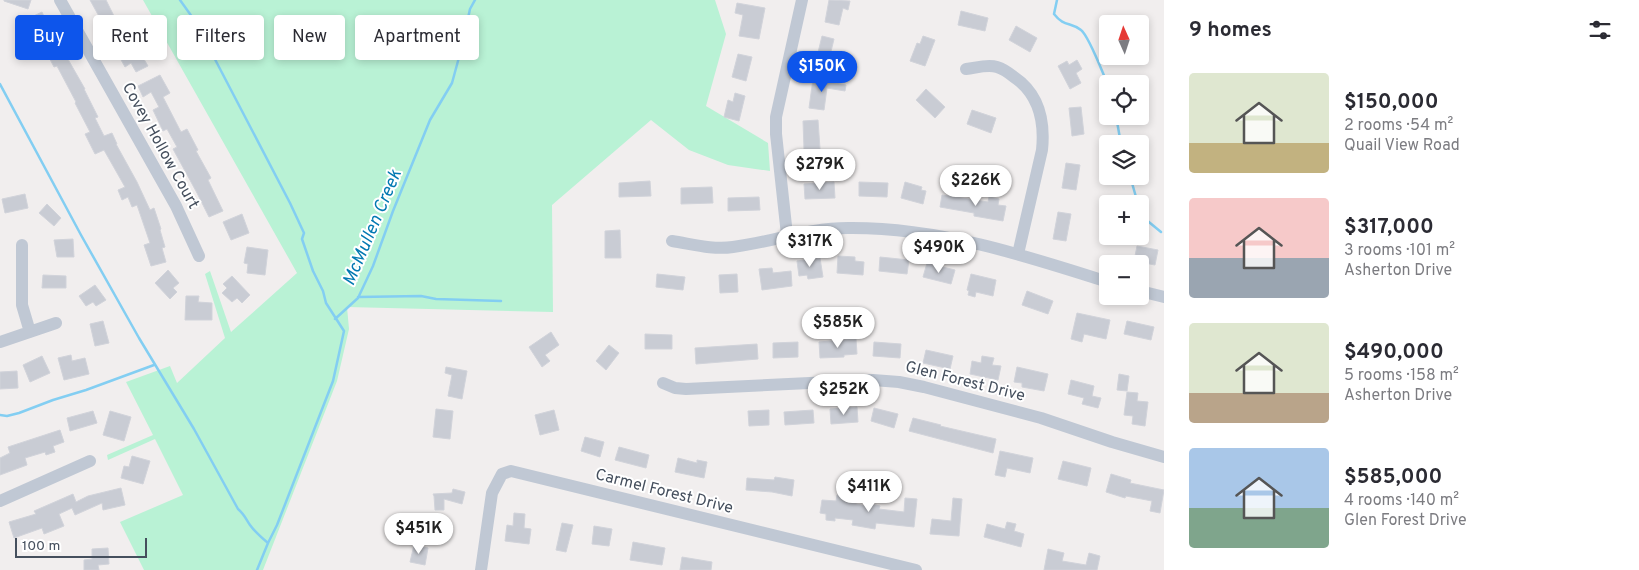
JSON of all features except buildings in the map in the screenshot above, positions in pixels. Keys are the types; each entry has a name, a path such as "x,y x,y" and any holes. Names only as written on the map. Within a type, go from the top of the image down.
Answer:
{"street":[{"name":"Covey Hollow Court","path":"60,0 176,206 199,256"},
{"path":"787,235 776,134 776,117 802,0"},
{"path":"966,70 988,66 998,67 1006,71 1029,90 1038,106 1042,119 1042,150 1018,254"},
{"path":"672,241 708,247 732,247 826,228 900,230 940,236 1018,254 1099,279"},
{"path":"22,245 22,304 30,332"},
{"path":"1149,293 1164,297"},
{"path":"0,342 56,323"},
{"name":"Glen Forest Drive","path":"663,383 675,388 686,389 873,380 899,382 1041,418 1164,457"},
{"path":"0,500 90,461"},
{"name":"Carmel Forest Drive","path":"482,570 492,493 502,474 511,471 916,570"}],"green space":[{"path":"143,0 715,0 726,34 706,106 768,143 770,171 728,165 689,150 651,120 552,205 553,312 347,307 349,329 337,381 263,570 144,570 120,522 183,495 155,439 108,460 107,455 153,435 126,382 170,366 177,383 225,338 205,274 210,271 231,332 297,273 167,43 167,15 151,15"}],"waterway":[{"path":"180,0 195,21 290,203 304,233 302,239 326,303 344,331 333,381 277,525 257,570"},
{"name":"McMullen Creek","path":"335,319 358,298 373,266 430,120 452,83 470,9 475,0"},
{"path":"1057,0 1054,14 1064,23 1081,30 1092,47 1104,75"},
{"path":"0,84 81,235 139,338 194,429 238,509 254,530 268,543"},
{"path":"1118,125 1119,135"},
{"path":"1133,185 1135,195"},
{"path":"1149,222 1161,232"},
{"path":"358,297 421,296 436,299 501,301"},
{"path":"0,415 7,416 19,413 154,365"}]}
